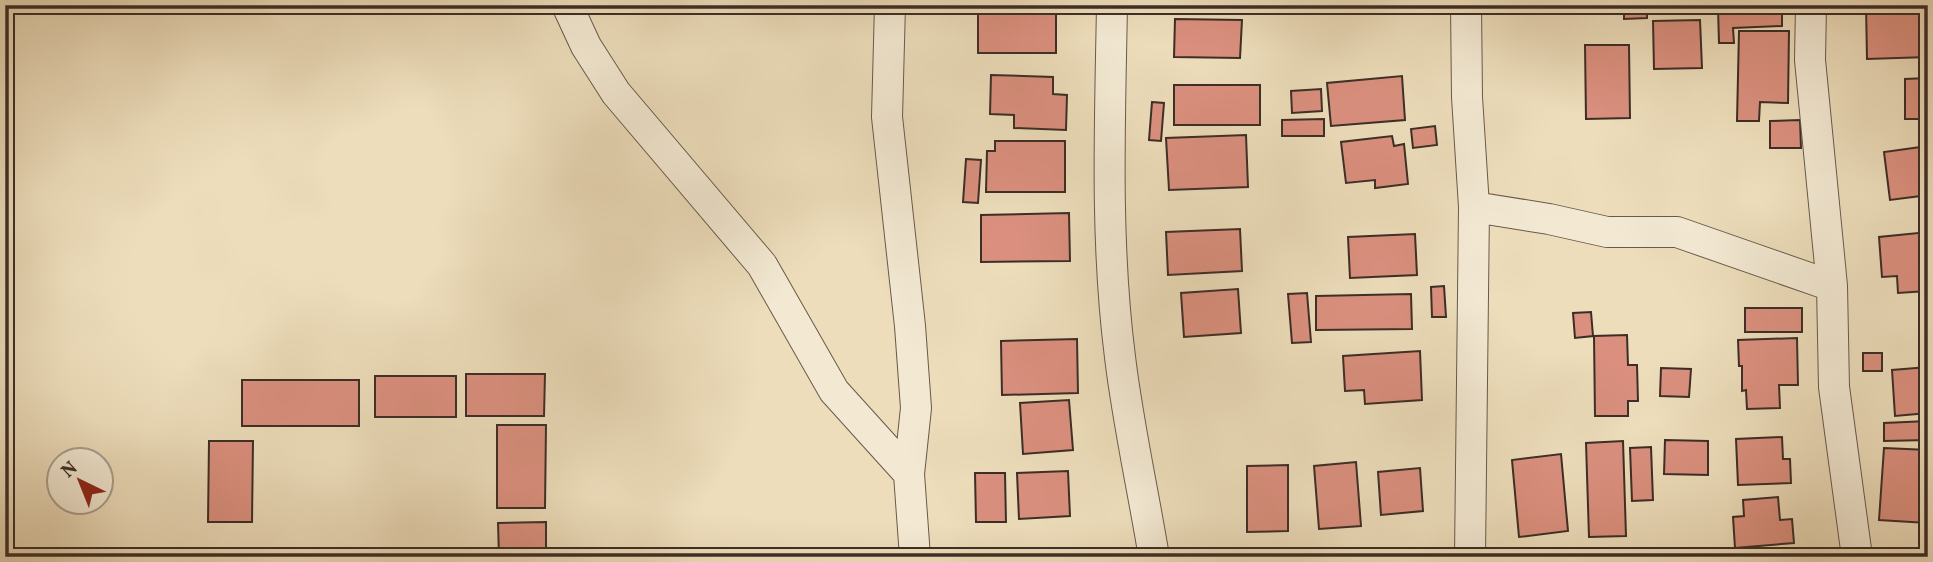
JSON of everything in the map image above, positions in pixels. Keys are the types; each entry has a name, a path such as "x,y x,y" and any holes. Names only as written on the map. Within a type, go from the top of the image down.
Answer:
{"street":[{"path":"567,5 586,46 616,93 762,265 834,391 909,474"},
{"path":"890,5 887,117 910,326 916,408 909,474 915,557"},
{"path":"1112,5 1108,194 1118,342 1134,452 1154,557"},
{"path":"1466,5 1467,97 1474,207 1470,557"},
{"path":"1811,5 1810,60 1832,286 1834,387 1857,557"},
{"path":"1474,207 1607,232 1676,232 1832,286"}],"building":[{"path":"1056,5 1056,53 978,53 978,6"},
{"path":"1523,5 1576,5 1577,11 1523,14"},
{"path":"1624,5 1690,5 1690,9 1647,12 1647,18 1624,19"},
{"path":"1866,5 1928,5 1928,57 1867,59"},
{"path":"1782,6 1782,26 1733,28 1734,43 1719,43 1718,8"},
{"path":"1175,19 1242,20 1240,58 1174,57"},
{"path":"1700,20 1702,68 1654,69 1653,21"},
{"path":"1739,31 1789,31 1788,103 1760,102 1759,121 1737,121"},
{"path":"1585,45 1629,45 1630,118 1586,119"},
{"path":"991,75 1053,77 1053,94 1067,95 1066,130 1014,128 1014,115 990,114"},
{"path":"1402,76 1405,120 1331,126 1327,83"},
{"path":"1928,78 1928,119 1905,119 1905,79"},
{"path":"1174,85 1260,85 1260,125 1174,125"},
{"path":"1321,89 1322,111 1292,113 1291,91"},
{"path":"1152,102 1164,103 1161,141 1149,140"},
{"path":"1324,119 1324,136 1282,136 1282,120"},
{"path":"1800,120 1801,148 1770,148 1770,121"},
{"path":"1435,126 1437,145 1413,148 1411,129"},
{"path":"1246,135 1248,187 1169,190 1166,138"},
{"path":"1392,136 1394,146 1404,144 1408,184 1375,188 1375,180 1346,183 1341,142"},
{"path":"995,141 1065,141 1065,192 986,192 987,151 995,151"},
{"path":"1928,146 1928,195 1890,200 1884,152"},
{"path":"966,159 981,160 978,203 963,202"},
{"path":"1069,213 1070,261 981,262 981,215"},
{"path":"1240,229 1242,271 1168,275 1166,232"},
{"path":"1928,232 1927,291 1898,293 1897,276 1882,277 1879,237"},
{"path":"1415,234 1417,275 1350,278 1348,237"},
{"path":"1444,286 1446,317 1432,317 1431,287"},
{"path":"1238,289 1241,333 1184,337 1181,293"},
{"path":"1307,293 1311,342 1292,343 1288,294"},
{"path":"1411,294 1412,329 1316,330 1316,296"},
{"path":"1745,308 1802,308 1802,332 1745,332"},
{"path":"1591,312 1593,336 1575,338 1573,313"},
{"path":"1627,335 1628,365 1637,365 1638,401 1628,401 1628,416 1595,416 1594,336"},
{"path":"1797,338 1798,385 1779,385 1780,408 1747,409 1746,390 1742,391 1738,340"},
{"path":"1077,339 1078,393 1002,395 1001,341"},
{"path":"1420,351 1422,400 1365,404 1364,390 1345,391 1343,356"},
{"path":"1863,353 1882,353 1882,371 1863,371"},
{"path":"1928,367 1928,413 1895,416 1892,370"},
{"path":"1661,368 1691,369 1689,397 1660,396"},
{"path":"466,374 545,374 544,416 466,416"},
{"path":"375,376 456,376 456,417 375,417"},
{"path":"242,380 359,380 359,426 242,426"},
{"path":"1069,400 1073,450 1023,454 1020,403"},
{"path":"1928,421 1928,440 1884,441 1884,423"},
{"path":"497,425 546,425 545,508 497,508"},
{"path":"1782,437 1783,459 1790,459 1791,483 1738,485 1736,439"},
{"path":"1665,440 1708,441 1708,475 1664,474"},
{"path":"209,441 253,441 252,522 208,522"},
{"path":"1623,441 1626,536 1589,537 1586,443"},
{"path":"1651,447 1653,500 1632,501 1630,448"},
{"path":"1884,448 1928,450 1927,523 1879,520"},
{"path":"1561,454 1568,531 1519,537 1512,460"},
{"path":"1356,462 1361,526 1319,529 1314,466"},
{"path":"1288,465 1288,531 1247,532 1247,466"},
{"path":"1420,468 1423,511 1381,515 1378,472"},
{"path":"1068,471 1070,516 1019,519 1017,473"},
{"path":"975,473 1005,473 1006,522 976,522"},
{"path":"1778,497 1780,520 1792,519 1794,543 1735,548 1733,517 1744,516 1743,500"},
{"path":"546,522 546,557 499,557 498,523"},
{"path":"202,548 250,548 250,557 202,557"}]}
